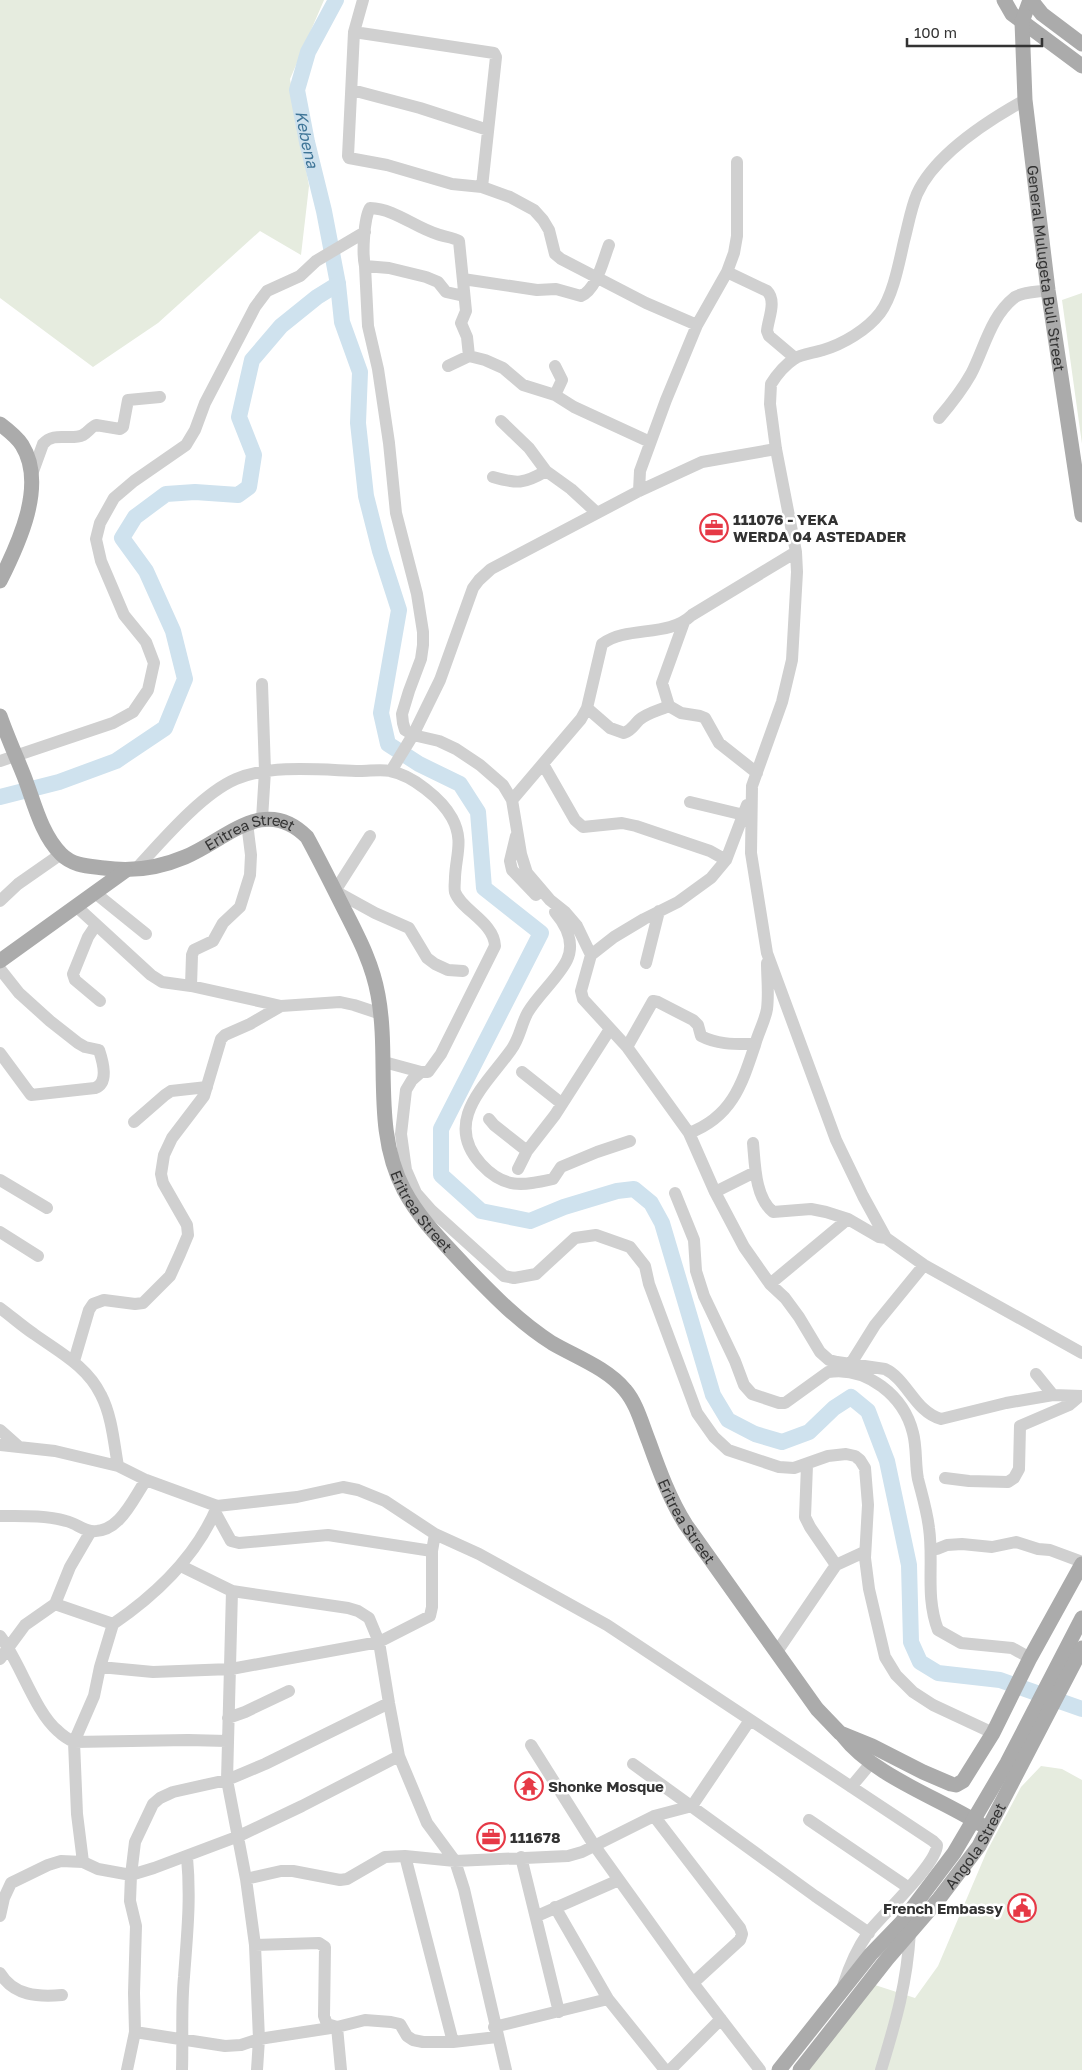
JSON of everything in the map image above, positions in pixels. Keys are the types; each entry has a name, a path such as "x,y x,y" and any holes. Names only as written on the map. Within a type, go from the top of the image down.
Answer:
{"main road":[{"path":"1022,22 1031,0 1042,14 1082,44"},
{"path":"1006,4 1022,22 1082,66"},
{"name":"General Mulugeta Buli Street","path":"1022,22 1025,100 1048,290 1082,514"},
{"path":"0,424 13,434 23,446 32,477 31,497 25,521 0,581"},
{"name":"Eritrea Street","path":"1,721 38,816 52,843 61,854 81,866 130,871 166,864 186,857 254,821 284,821 298,828 307,837 364,946 375,979 384,1062 385,1130 403,1188 417,1212 432,1232 518,1318 552,1343 614,1379 625,1390 638,1415 675,1509 817,1710 840,1733 872,1746 923,1772 956,1785 963,1781 993,1732"},
{"path":"0,961 77,907 94,892 130,871"},
{"path":"993,1732 1030,1658 1082,1563"},
{"path":"779,2070 871,1954 905,1927 954,1853 1007,1762 1082,1618"},
{"name":"Angola Street","path":"800,2070 905,1927 961,1870 979,1846 1082,1648"},
{"path":"840,1733 850,1746 871,1763 987,1829"}],"street":[{"path":"363,0 354,32 349,158 388,165 452,184 482,187 510,197 534,210 549,230 555,254 560,259 597,276 646,303 697,325"},
{"path":"354,32 494,53 496,57 482,187"},
{"path":"352,90 420,108 488,130"},
{"path":"1025,100 986,124 947,156 931,173 918,194 897,269 880,313 865,328 844,340 825,350 795,358 771,384 770,404 776,449 796,552 796,601 792,660 782,702 752,786 744,816 726,860 711,878 678,902 614,937 591,955 581,991 583,999 627,1047 689,1133 715,1192 744,1247 770,1284 785,1298 799,1317 820,1352 829,1360 850,1365 885,1369 891,1372 915,1400 933,1417 941,1420 1006,1403 1053,1395 1081,1396"},
{"path":"639,491 640,471 650,442 697,325 727,272 734,253 737,236 737,162"},
{"path":"469,356 467,337 461,323 466,311 461,246 456,239 435,234 407,219 376,208 370,208 365,232 368,326 378,368 389,443 396,513 418,594 423,632 421,659 408,691 402,714 405,730 413,735 456,749 493,776 502,786 512,800 521,854 527,873 550,900 565,912 577,926 591,955"},
{"path":"0,761 113,723 134,712 148,690 154,663 146,642 124,615 101,561 96,539 100,523 114,498 134,481 186,446 195,430 205,403 255,307 267,291 300,276 316,261 326,257 365,232"},
{"path":"463,279 537,290 556,289 580,296 589,291 609,245"},
{"path":"365,266 389,268 426,277 438,282 446,292 464,296"},
{"path":"727,272 767,291 771,295 772,302 766,331 769,336 795,358"},
{"path":"939,418 957,396 972,373 989,328 1001,312 1016,296 1048,290"},
{"path":"448,366 469,356 485,360 502,368 523,385 555,395 574,407 650,442"},
{"path":"555,366 562,380 555,395"},
{"path":"32,477 43,444 47,440 60,436 82,436 96,425 120,429 123,427 128,400 160,397"},
{"path":"501,422 529,448 546,471 576,493 597,513"},
{"path":"392,768 413,735 440,680 474,588 479,580 491,569 639,491 702,462 776,449"},
{"path":"493,477 522,483 546,471"},
{"path":"512,800 582,719 587,708 602,644 635,632 665,628 684,622 692,615 796,552"},
{"path":"684,622 662,683 670,706 681,713 705,718 719,743 757,773"},
{"path":"191,986 192,955 194,950 213,941 223,923 240,907 246,890 254,821 265,771 262,684"},
{"path":"587,708 610,728 624,733 632,730 647,715 670,706"},
{"path":"544,764 575,820 583,827 622,823 636,826 710,851 726,860"},
{"path":"130,871 176,826 221,788 236,779 265,771 392,768 428,790 452,818 459,835 460,848 456,861 454,891 458,898 495,939 495,946 441,1054 428,1072 416,1076 406,1090 401,1134 406,1170 416,1193 431,1210 504,1276 514,1278 536,1274 575,1238 596,1235 630,1247 645,1266 649,1284 686,1386 697,1413 714,1437 728,1450 779,1468 794,1468 807,1465 828,1456 846,1454 855,1456 865,1468 868,1505 865,1558 869,1589 885,1657 896,1675 913,1692 933,1705 993,1732"},
{"path":"689,1133 701,1128 732,1102 747,1071 766,1012 768,992 767,953 751,853 752,786"},
{"path":"690,802 744,816"},
{"path":"518,829 510,860 512,870 561,919 567,930 570,947 566,961 527,1014 517,1041 472,1102 465,1124 466,1140 474,1156 492,1175 504,1182 523,1184 554,1179 561,1167 597,1152 630,1142"},
{"path":"370,836 334,890 375,913 409,928 427,958 435,964 448,970 463,971"},
{"path":"0,901 18,884 61,854"},
{"path":"94,892 146,934"},
{"path":"77,907 151,975 162,982 191,986 281,1006 340,1002 354,1004 380,1014"},
{"path":"646,963 659,911"},
{"path":"96,925 88,937 73,974 75,980 100,1001"},
{"path":"767,953 836,1140 886,1238 924,1265 1082,1353"},
{"path":"0,969 19,994 50,1021 85,1047 99,1050 103,1062 103,1081 100,1086 95,1088 31,1095 0,1053"},
{"path":"627,1047 653,1002 658,1002 693,1020 698,1025 701,1036 710,1041 755,1044"},
{"path":"74,1361 92,1304 104,1300 135,1304 144,1303 170,1276 188,1235 187,1225 163,1183 161,1174 167,1145 204,1096 221,1039 225,1034 250,1024 281,1006"},
{"path":"518,1169 527,1151 545,1129 610,1029"},
{"path":"384,1062 406,1068 416,1076"},
{"path":"522,1072 562,1104"},
{"path":"134,1122 165,1094 172,1091 208,1087"},
{"path":"489,1120 527,1151"},
{"path":"753,1143 755,1172 762,1196 768,1208 773,1212 811,1209 848,1219 879,1238 886,1238"},
{"path":"715,1192 755,1172"},
{"path":"0,1180 47,1208"},
{"path":"675,1193 694,1240 696,1272 704,1296 736,1361 744,1385 752,1394 779,1403 785,1403 828,1372 834,1371 862,1375 882,1385 903,1411 913,1433 918,1477 929,1528 930,1604 938,1630 961,1642 1012,1648 1030,1658"},
{"path":"770,1284 848,1219"},
{"path":"0,1232 38,1256"},
{"path":"850,1365 875,1325 924,1265"},
{"path":"0,1308 74,1361 88,1376 102,1396 118,1466"},
{"path":"1036,1374 1053,1395"},
{"path":"945,1478 1008,1482 1014,1478 1019,1469 1020,1426 1061,1410 1081,1396"},
{"path":"0,1430 18,1446"},
{"path":"0,1445 55,1451 118,1466 146,1480 216,1509 343,1488 358,1490 385,1501 435,1534 479,1554 607,1625 937,1845 935,1853 910,1888 869,1933 852,1960 841,1993"},
{"path":"807,1465 805,1517 836,1565"},
{"path":"0,1516 29,1515 67,1521 91,1531 103,1530 116,1524 146,1480"},
{"path":"216,1509 231,1541 239,1544 328,1535 432,1551"},
{"path":"83,1862 77,1814 74,1742 94,1696 113,1624 133,1610 167,1581 181,1566 216,1509"},
{"path":"0,1659 25,1624 55,1604 70,1567 91,1531"},
{"path":"100,1668 152,1672 231,1669 379,1642 430,1616 432,1607 432,1551 435,1534"},
{"path":"937,1549 947,1545 962,1544 992,1547 1016,1542 1038,1549 1050,1550 1082,1563"},
{"path":"776,1654 836,1565 862,1553"},
{"path":"181,1566 232,1591 358,1611 369,1618 379,1642 399,1756 427,1823 455,1861 464,1889 506,2070"},
{"path":"232,1591 227,1780 239,1836 255,1946 259,2039 257,2070"},
{"path":"55,1604 113,1624"},
{"path":"0,1636 9,1648 43,1714 56,1730 74,1742 227,1741"},
{"path":"228,1718 246,1712 289,1691"},
{"path":"127,2070 136,2032 134,1993 136,1926 130,1901 135,1842 153,1804 160,1798 173,1792 227,1780 310,1743 389,1703"},
{"path":"246,1879 293,1871 340,1880 347,1879 385,1857 406,1856 455,1861 568,1856 654,1816 692,1806 750,1720"},
{"path":"531,1745 594,1845 693,1983 760,2070"},
{"path":"0,1916 4,1898 11,1883 48,1865 61,1861 83,1862 98,1869 132,1874 187,1857 239,1836 302,1806 399,1756"},
{"path":"851,1787 871,1763"},
{"path":"633,1764 869,1933"},
{"path":"654,1816 740,1928 742,1934 740,1940 693,1983"},
{"path":"809,1820 910,1888"},
{"path":"406,1856 453,2042"},
{"path":"182,2070 184,1978 190,1888 187,1857"},
{"path":"521,1857 559,2012"},
{"path":"537,1916 619,1880"},
{"path":"555,1907 608,1999 665,2070"},
{"path":"881,2070 900,2009 908,1962 905,1927"},
{"path":"255,1946 323,1944 325,1947 324,2016 327,2024 337,2027"},
{"path":"0,1973 11,1986 25,1993 42,1996 62,1995"},
{"path":"136,2032 224,2046 241,2045 259,2039 337,2027 365,2020 400,2024 407,2036 413,2040 453,2042 496,2032 608,1999"},
{"path":"670,2070 721,2019"},
{"path":"337,2027 341,2070"}],"shaded area":[{"path":"0,0 324,0 290,79 309,186 301,255 260,231 158,323 93,367 0,298"},
{"path":"1082,293 1082,444 1062,300"},
{"name":"French Embassy","path":"1041,1766 1062,1769 1082,1780 1082,2070 804,2070 875,1985 915,1998 938,1966 987,1851 1021,1787"}],"waterway":[{"name":"Kebena","path":"336,0 308,52 297,90 307,142 324,211 338,284 342,322 360,372 358,423 366,496 380,551 399,610 381,713 388,744 419,764 460,784 478,812 484,888 541,933 441,1129 441,1175 481,1211 530,1221 564,1207 617,1191 634,1189 651,1203 662,1223 713,1395 728,1420 755,1434 782,1442 809,1432 834,1408 851,1397 868,1411 887,1461 909,1565 911,1642 920,1662 938,1673 1000,1680 1082,1709"},
{"path":"0,797 59,782 116,761 165,728 185,679 173,631 146,571 122,538 135,517 166,494 195,492 238,495 249,487 254,455 239,417 252,360 281,326 317,297 338,284"}],"place":[{"name":"111076 - YEKA WERDA 04 ASTEDADER","path":"714,528"},
{"name":"Shonke Mosque","path":"529,1786"},
{"name":"111678","path":"491,1837"},
{"name":"French Embassy","path":"1022,1908"}]}
